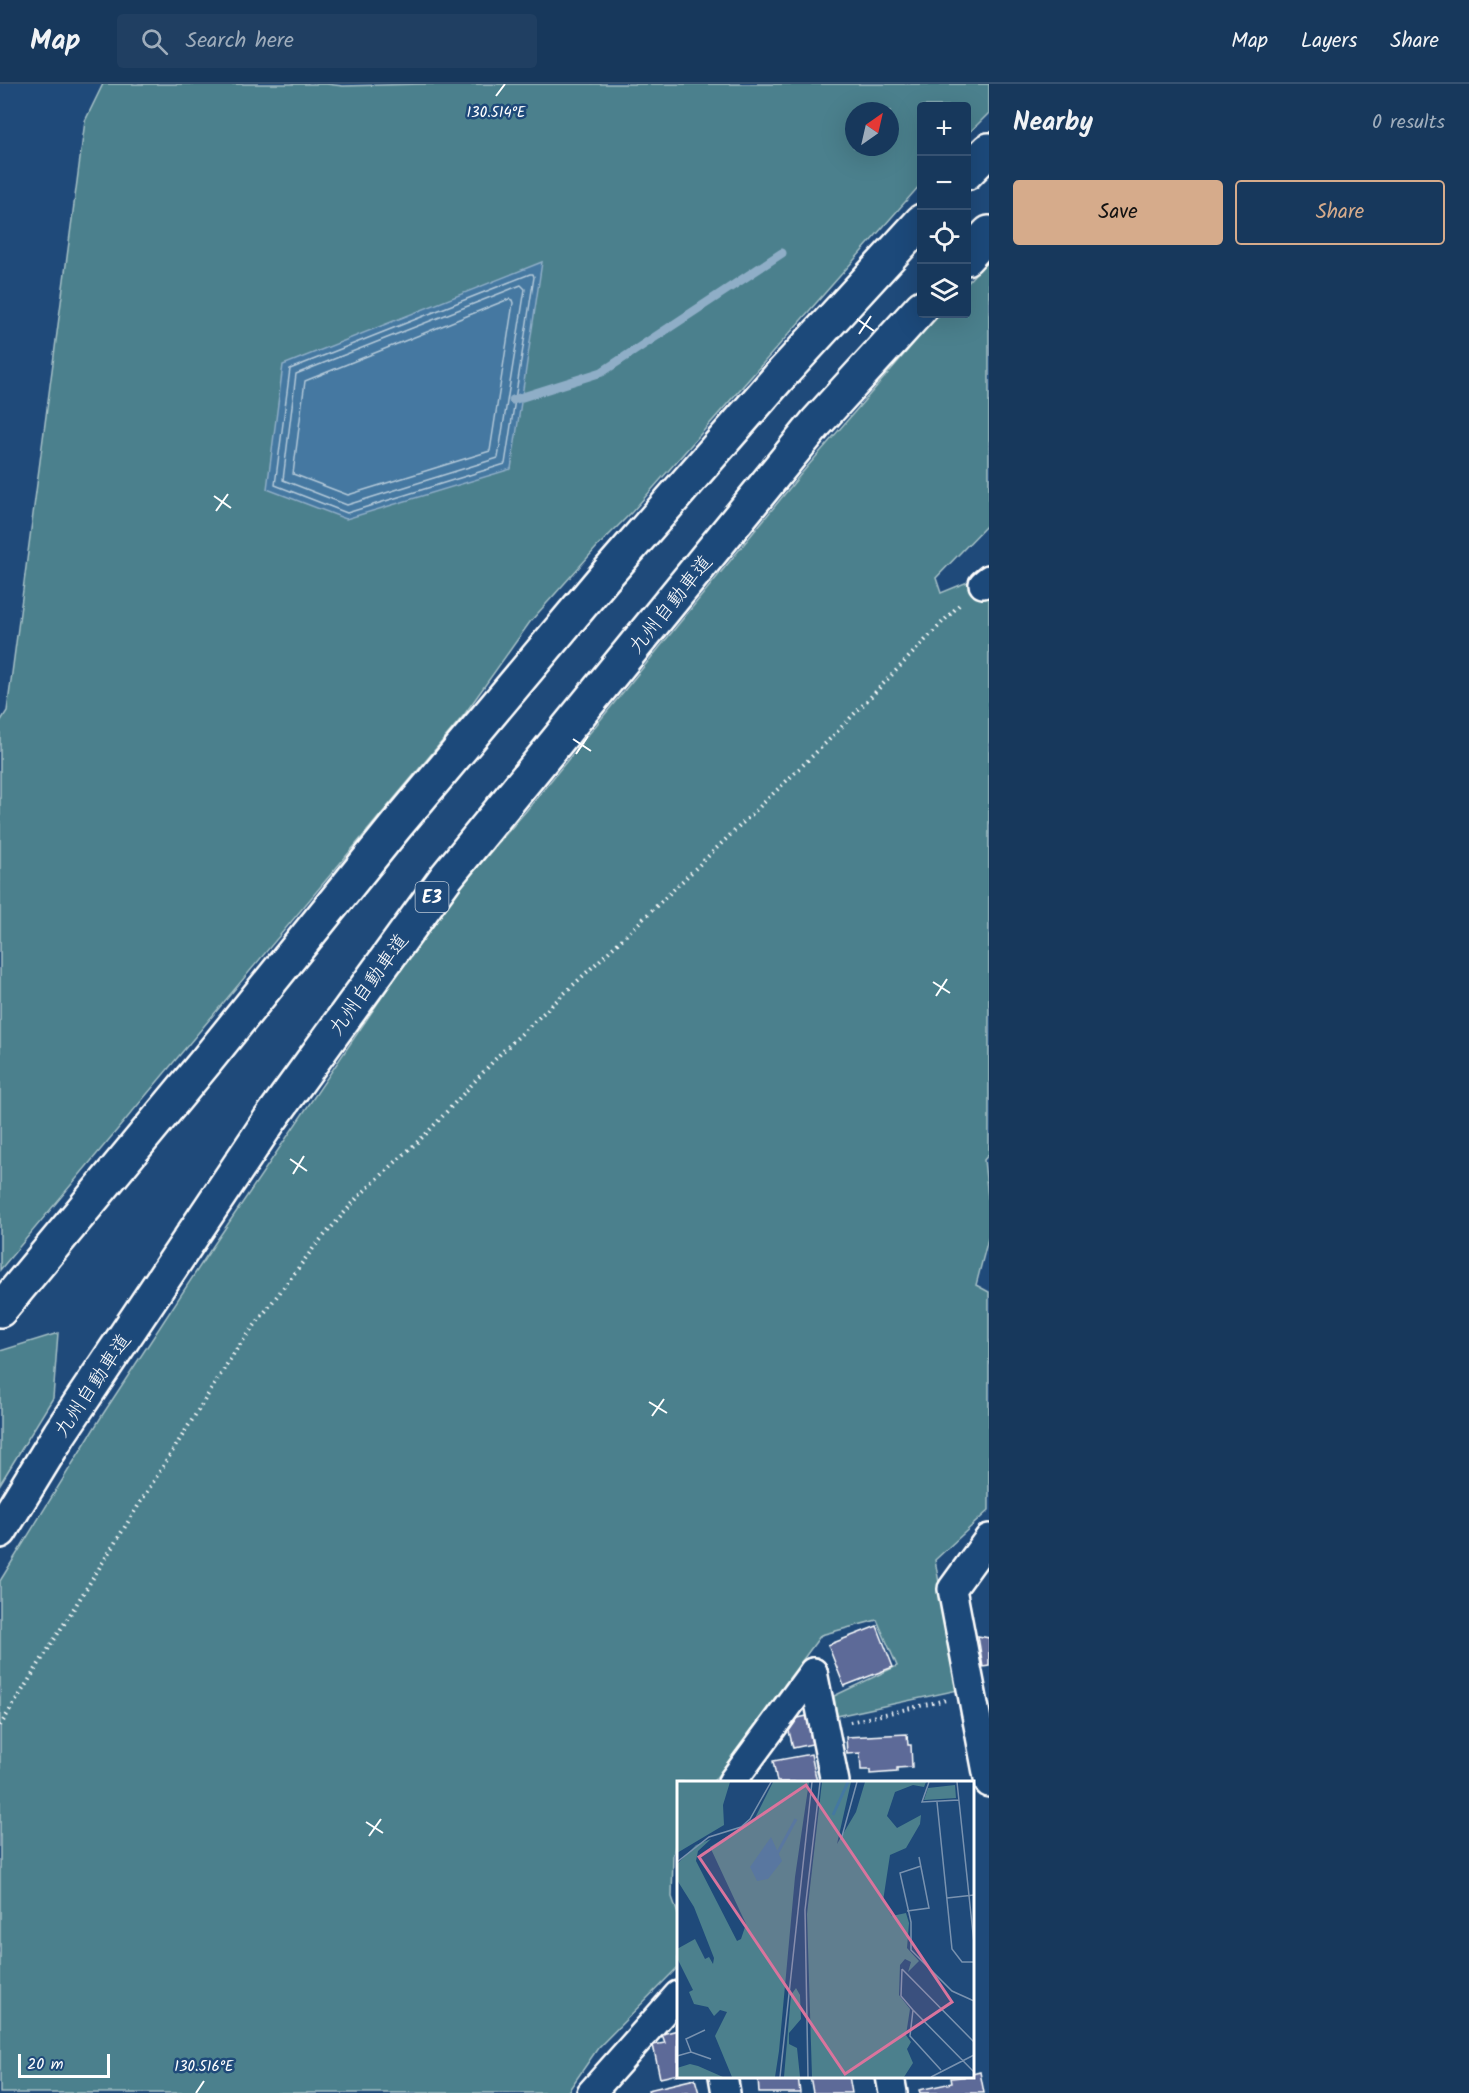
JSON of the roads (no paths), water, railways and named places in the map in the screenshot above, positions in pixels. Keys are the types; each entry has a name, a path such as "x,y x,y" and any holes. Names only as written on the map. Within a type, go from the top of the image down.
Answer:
{"highway":[{"path":"971,168 989,150"},
{"path":"0,1310 395,827 607,574 777,378 917,225"},
{"path":"971,253 989,233"},
{"name":"九州自動車道","path":"0,1531 60,1432 269,1121 447,876 817,422 917,311"}],"street":[{"path":"989,1538 952,1589 989,1783"},
{"path":"733,1781 813,1672 835,1781"},
{"path":"591,2093 677,1996"},
{"path":"723,2078 726,2093"},
{"path":"890,2078 893,2093"}],"water":[{"path":"542,262 511,469 346,519 267,489 283,365"}],"waterway":[{"path":"513,400 602,372 782,253"}]}
